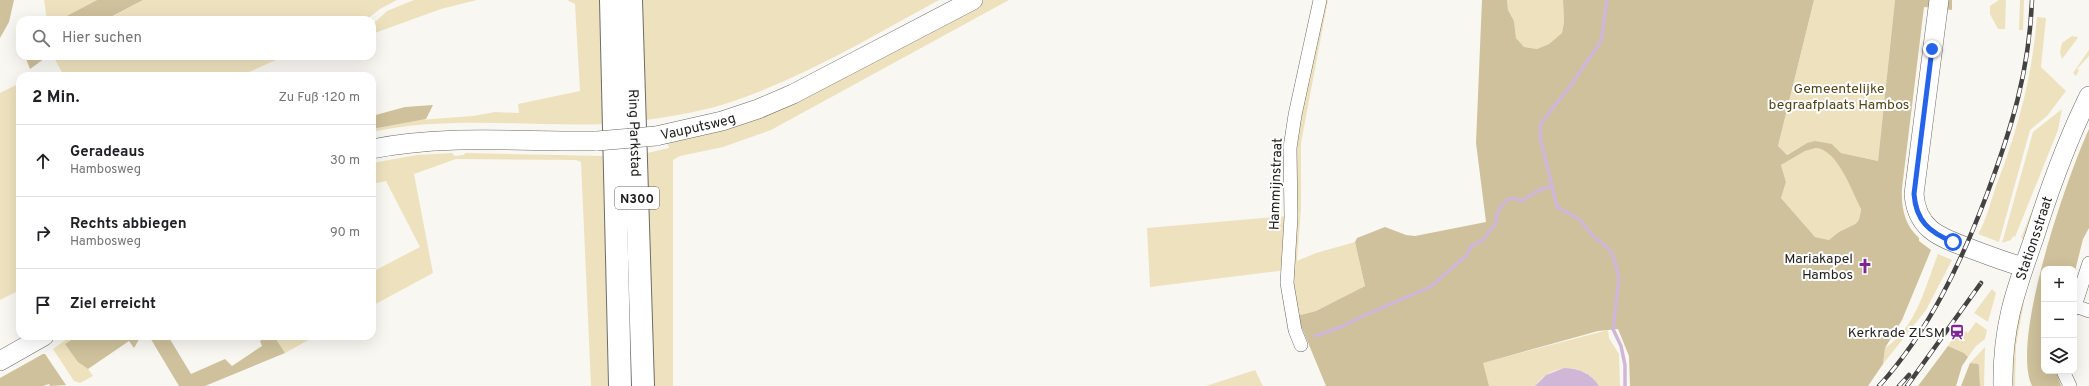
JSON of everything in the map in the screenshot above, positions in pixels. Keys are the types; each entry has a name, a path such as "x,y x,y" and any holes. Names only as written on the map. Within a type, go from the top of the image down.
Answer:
{"highway":[{"name":"Ring Parkstad","path":"611,0 620,386"},
{"name":"Ring Parkstad","path":"631,0 643,386"}],"street":[{"name":"Vauputsweg","path":"376,148 391,145 443,140 597,141 656,136 722,122 793,94 973,0"},
{"name":"Hammijnstraat","path":"1301,345 1295,330 1287,283 1291,217 1290,148 1295,115 1320,0"},
{"path":"1939,0 1914,194 1917,213 1928,228 1941,237 2023,267"},
{"name":"Stationsstraat","path":"2003,386 2005,332 2011,305 2062,155 2089,96"},
{"path":"2076,302 2089,263"},
{"path":"2077,309 2089,311"},
{"path":"1,360 37,340"},
{"path":"2064,374 2070,386"}],"green space":[{"path":"44,0 97,0 67,16 46,16"},
{"path":"143,0 397,0 380,9 371,16 113,16"},
{"path":"414,0 477,0 441,9 376,33 376,21 387,11"},
{"path":"567,0 600,0 606,124 459,123 430,124 376,131 376,128 419,120 473,116 495,112 519,113 518,104 580,91 575,4"},
{"path":"640,0 939,0 839,55 761,91 712,108 645,120"},
{"path":"983,0 1009,0 771,130 723,147 680,156 673,160 673,386 654,386 647,153 669,148 667,141 898,45"},
{"path":"1324,0 1328,0 1301,143 1301,208 1297,261 1316,253 1355,242 1365,286 1316,311 1297,316 1293,298 1293,159"},
{"path":"1507,0 1563,0 1564,22 1562,33 1549,44 1537,49 1524,47 1516,38 1514,21 1508,10"},
{"name":"Gemeentelijke begraafplaats Hambos","path":"1814,0 1895,0 1878,161 1841,153 1832,144 1807,143 1786,155 1778,146"},
{"path":"1999,0 2006,0 2005,29 1998,29 1990,14 1990,6"},
{"path":"2020,0 2024,0 2023,30 2019,30"},
{"path":"2037,17 2046,18 2041,67 2066,91 2047,116 2030,130 1999,242 1978,234 1986,218 2017,126 2027,84 2035,40"},
{"path":"2072,36 2078,37 2062,59 2060,52 2062,43"},
{"path":"2089,50 2089,56 2077,69 2079,70 2076,76 2073,73"},
{"path":"55,60 276,60 249,72 62,72"},
{"path":"16,85 16,292 0,300 0,93"},
{"path":"2062,109 2058,130 2015,237 2013,236 2011,240 2002,243 2033,132"},
{"path":"1816,148 1824,150 1838,164 1861,209 1857,223 1841,231 1829,240 1815,237 1781,198 1786,182 1781,165 1805,151"},
{"path":"452,153 455,156 466,153 608,156 606,297 608,386 591,386 581,162 576,160 456,159 414,174 433,273 376,304 376,270 420,247 386,181 376,183 376,162 417,155"},
{"path":"2051,163 2024,239 2021,238"},
{"path":"1288,216 1283,268 1279,271 1150,287 1147,228"},
{"path":"1938,254 1952,260 1926,310 1883,364 1885,348 1896,340 1905,330 1918,306"},
{"path":"1992,289 1996,293 1988,322 1974,313"},
{"path":"2021,301 2024,302 2016,346 2015,386 2011,386 2013,343"},
{"path":"1976,322 1987,330 1985,339 1976,346 1968,357 1964,353 1948,346 1960,328 1968,333"},
{"path":"1608,330 1609,338 1619,354 1620,386 1599,386 1584,372 1567,368 1550,373 1535,386 1489,386 1482,363"},
{"path":"65,340 71,340 65,344 93,376 80,383 74,381 53,349"},
{"path":"277,340 309,340 285,353"},
{"path":"1985,347 1984,386 1980,386 1979,366 1970,363"},
{"path":"1255,370 1263,386 1206,386"}],"shaded area":[{"path":"0,0 14,0 9,22 0,38"},
{"path":"97,0 143,0 113,16 67,16"},
{"path":"1482,0 1507,0 1508,10 1514,21 1516,38 1524,47 1537,49 1549,44 1562,33 1564,22 1563,0 1814,0 1778,146 1787,155 1807,143 1815,141 1832,144 1841,153 1878,161 1895,0 1952,0 1952,10 1924,7 1902,188 1904,215 1910,227 1919,238 1919,241 1931,250 1902,320 1885,348 1883,364 1868,386 1630,386 1629,356 1618,329 1598,331 1483,363 1489,386 1326,386 1297,316 1316,311 1365,286 1355,242 1357,238 1385,227 1406,235 1415,236 1486,222 1476,143","holes":["1816,148 1824,150 1838,164 1861,209 1857,223 1841,231 1829,240 1815,237 1781,198 1786,182 1781,165 1805,151"]},
{"path":"27,60 42,60 30,69"},
{"path":"433,105 426,119 376,128 376,115 405,107"},
{"path":"2089,129 2089,228 2083,239 2076,266 2042,266 2055,219 2079,152"},
{"path":"2041,271 2041,374 2057,374 2061,386 2032,386 2027,364 2029,333"},
{"path":"71,340 139,340 134,348 129,341 88,369 78,362 65,344"},
{"path":"151,340 170,340 191,374 225,359 232,366 262,346 260,341 262,340 277,340 285,353 205,386 179,386"},
{"path":"1948,346 1964,353 1968,357 1962,366 1956,386 1918,386"},
{"path":"45,354 66,385 50,386 49,384 43,386 0,386 0,378"},
{"path":"1970,363 1978,364 1979,366 1980,386 1961,386"},
{"path":"1564,368 1584,372 1596,381 1599,386 1535,386 1546,375"}],"waterway":[{"path":"1607,0 1601,41 1571,85 1541,123 1540,137 1557,207 1579,219 1594,237 1610,250 1614,259 1619,278 1613,329 1621,346 1625,365 1625,386"},
{"path":"1315,336 1341,327 1430,287 1467,255 1471,246 1482,241 1496,223 1496,216 1501,206 1507,200 1512,198 1522,201 1537,191 1552,186"}],"railway":[{"path":"1879,386 1897,365 1928,319 1955,271 1977,220 2004,146 2018,99 2027,51 2032,0"},
{"path":"1907,386 1981,283"},
{"path":"1899,386 1909,375"}],"place":[{"name":"Mariakapel Hambos","path":"1865,266"},
{"name":"Kerkrade ZLSM","path":"1957,332"}],"route":[{"path":"1932,49 1914,194 1915,205 1917,213 1924,224 1934,234 1953,242"}]}
